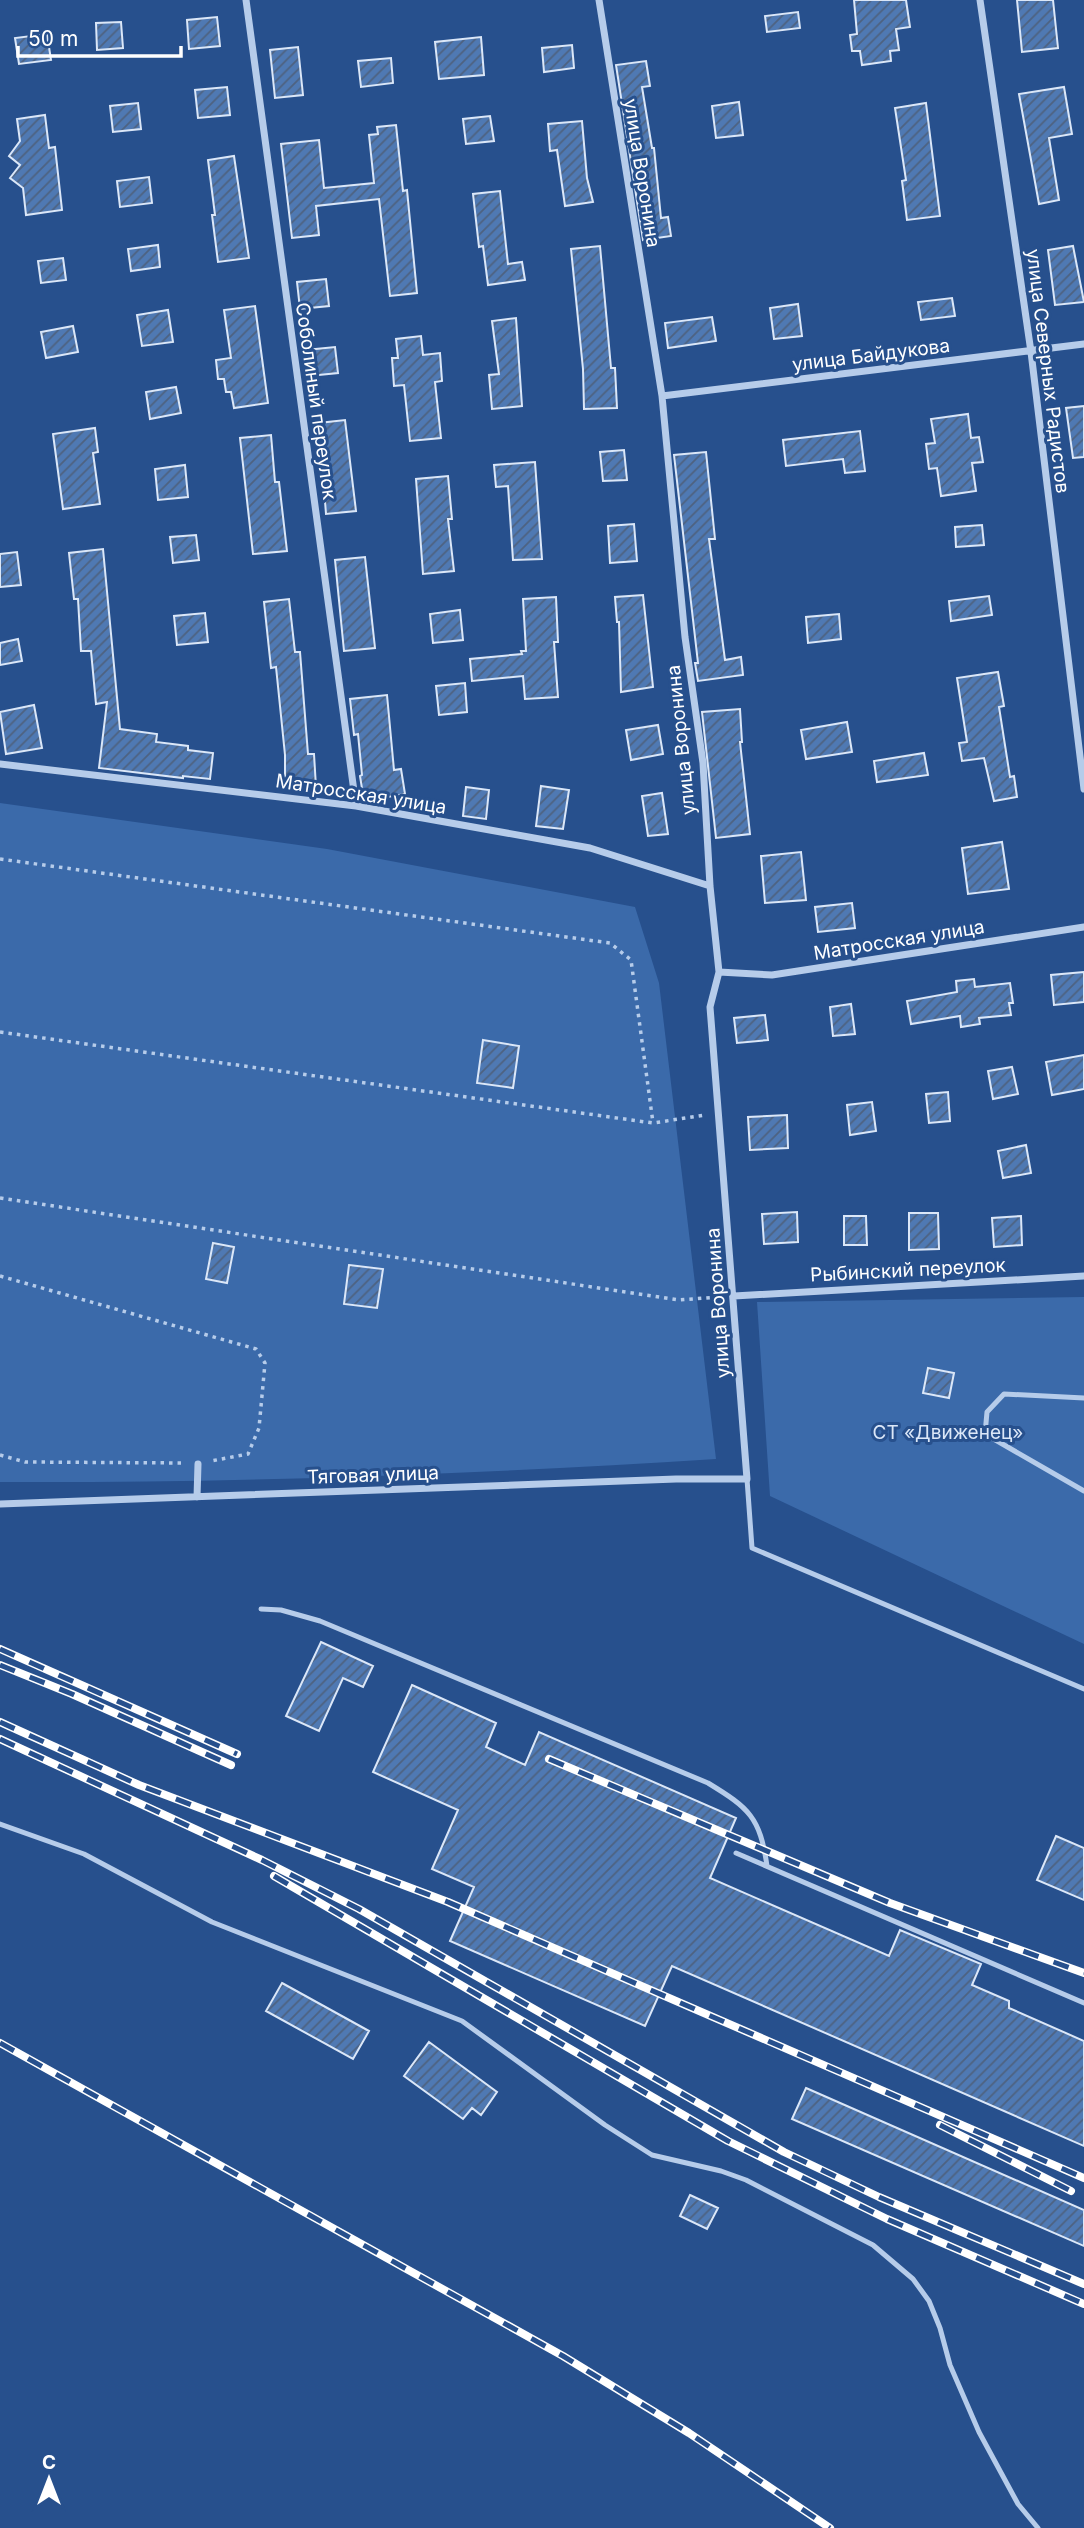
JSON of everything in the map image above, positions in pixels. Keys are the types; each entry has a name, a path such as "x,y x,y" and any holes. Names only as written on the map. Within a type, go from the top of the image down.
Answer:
{"street":[{"name":"Соболиный переулок","path":"246,0 356,806"},
{"name":"улица Воронина","path":"599,0 662,396 685,637 703,763 710,886 719,972 710,1007 747,1479"},
{"name":"улица Северных Радистов","path":"980,0 1031,352 1084,789"},
{"name":"улица Байдукова","path":"662,396 1084,344"},
{"name":"Матросская улица","path":"0,762 356,806 590,848 710,886"},
{"name":"Матросская улица","path":"719,972 772,975 1084,927"},
{"name":"Рыбинский переулок","path":"734,1296 1084,1276"},
{"path":"197,1497 198,1464"},
{"name":"Тяговая улица","path":"0,1504 676,1479 747,1479"}],"lane":[{"path":"1084,1398 1004,1394 987,1412 985,1434 1084,1491"},
{"path":"747,1479 752,1548 1084,1689"},
{"path":"261,1609 281,1610 320,1621 708,1783 751,1815 760,1831 766,1866"},
{"path":"0,1824 84,1854 212,1922 462,2021 605,2126 652,2155 721,2171 746,2180 873,2245 913,2280 929,2301 950,2365 979,2432 1018,2504 1038,2528"},
{"path":"736,1853 1084,2003"}],"path":[{"path":"0,859 610,943 631,960 653,1123"},
{"path":"0,1032 653,1123 719,1114"},
{"path":"0,1198 680,1300 734,1296"},
{"path":"0,1276 256,1349 265,1363 259,1429 248,1454 198,1464 25,1462 0,1455"}],"green space":[{"path":"0,803 327,849 635,907 659,983 716,1459 358,1476 0,1482"},
{"name":"СТ «Движенец»","path":"1084,1297 1084,1644 770,1496 757,1302"}],"building":[{"path":"854,0 906,0 910,27 896,29 899,50 890,51 891,61 862,65 860,51 852,51 850,35 857,34"},
{"path":"1017,0 1053,0 1058,48 1022,52"},
{"path":"798,12 800,28 767,32 765,16"},
{"path":"217,17 220,46 189,49 187,20"},
{"path":"121,22 123,48 97,50 96,23"},
{"path":"47,34 51,60 19,64 15,38"},
{"path":"481,37 484,75 439,79 435,42"},
{"path":"572,45 574,68 544,72 542,48"},
{"path":"298,47 303,95 275,98 270,50"},
{"path":"391,58 393,83 361,87 358,61"},
{"path":"646,61 650,86 642,87 654,148 661,218 668,217 671,236 643,240 616,65"},
{"path":"227,87 230,115 198,118 195,90"},
{"path":"1064,87 1072,134 1049,138 1059,200 1039,204 1019,94"},
{"path":"739,102 743,135 716,138 712,106"},
{"path":"138,103 141,129 113,132 110,106"},
{"path":"926,103 940,216 907,220 902,181 906,180 895,108"},
{"path":"45,115 49,148 55,147 62,210 26,215 23,188 10,178 20,165 9,156 20,141 17,119"},
{"path":"490,116 494,141 466,144 463,119"},
{"path":"582,121 587,178 593,202 565,206 557,150 550,151 548,124"},
{"path":"396,125 403,191 407,190 417,293 390,296 379,199 316,206 319,235 292,238 281,144 319,140 324,188 374,183 369,135 378,134 377,127"},
{"path":"234,156 249,258 218,262 208,160"},
{"path":"149,177 152,203 120,207 117,181"},
{"path":"500,191 508,264 522,262 525,280 488,285 483,246 479,247 473,194"},
{"path":"158,245 160,267 131,271 128,249"},
{"path":"600,246 611,368 615,368 617,408 584,409 583,369 571,249"},
{"path":"1073,246 1084,302 1055,305 1048,250"},
{"path":"63,258 66,280 41,283 38,261"},
{"path":"326,279 329,306 300,309 297,282"},
{"path":"952,298 955,316 921,320 918,302"},
{"path":"798,304 802,336 774,339 770,308"},
{"path":"255,306 268,403 234,408 231,392 226,392 224,379 218,379 216,360 231,358 224,310"},
{"path":"168,310 173,342 142,346 137,315"},
{"path":"712,317 716,341 668,348 665,323"},
{"path":"516,318 522,406 492,409 489,375 499,374 492,321"},
{"path":"73,326 78,352 46,358 41,332"},
{"path":"421,336 423,355 440,353 442,381 435,382 441,438 410,441 404,385 394,386 392,358 398,358 396,339"},
{"path":"335,347 338,373 309,376 306,350"},
{"path":"176,387 181,413 150,419 146,392"},
{"path":"1084,406 1084,457 1073,458 1066,408"},
{"path":"968,414 971,438 979,437 983,462 972,463 976,491 941,496 937,468 929,469 926,444 935,443 931,419"},
{"path":"345,420 356,511 326,514 319,423"},
{"path":"95,428 98,452 93,453 100,504 63,509 53,434"},
{"path":"860,431 865,471 845,473 843,459 786,466 783,440"},
{"path":"271,435 275,482 279,482 287,551 253,554 240,438"},
{"path":"624,450 627,480 603,481 600,452"},
{"path":"706,452 715,539 709,539 725,660 741,657 743,675 698,681 674,455"},
{"path":"535,462 542,559 513,560 508,486 496,487 494,465"},
{"path":"185,465 188,497 158,500 155,469"},
{"path":"448,476 452,519 448,519 454,571 423,574 416,479"},
{"path":"634,524 637,561 610,563 608,526"},
{"path":"982,525 984,545 956,547 955,527"},
{"path":"196,535 199,560 173,563 170,537"},
{"path":"103,549 120,729 157,734 156,742 188,746 188,750 213,753 210,779 99,768 107,702 96,704 91,651 81,651 78,599 74,599 69,553"},
{"path":"17,552 21,585 0,587 0,554"},
{"path":"365,557 375,648 344,651 335,560"},
{"path":"643,595 653,687 621,692 619,622 615,597"},
{"path":"989,596 992,615 951,621 949,601"},
{"path":"556,597 558,642 554,642 558,697 525,699 523,676 472,681 470,659 522,654 521,651 526,651 523,599"},
{"path":"289,599 295,652 300,652 308,754 314,754 316,787 285,788 285,755 276,667 271,668 264,602"},
{"path":"460,610 463,640 433,643 430,614"},
{"path":"205,613 208,642 177,645 174,616"},
{"path":"839,614 841,639 808,643 806,617"},
{"path":"18,639 22,661 0,665 0,643"},
{"path":"998,672 1004,706 999,707 1010,777 1014,776 1017,797 994,801 984,758 962,761 959,743 967,742 957,678"},
{"path":"465,683 467,712 439,715 436,686"},
{"path":"387,695 394,770 401,769 405,794 364,801 358,734 354,735 350,699"},
{"path":"34,705 42,748 6,754 0,712"},
{"path":"740,709 740,742 750,834 716,838 702,712"},
{"path":"847,722 852,752 806,759 801,730"},
{"path":"658,725 663,754 631,760 626,730"},
{"path":"924,753 928,775 877,782 874,761"},
{"path":"541,786 569,790 563,829 536,826"},
{"path":"466,787 489,790 486,819 463,816"},
{"path":"662,793 668,834 648,836 642,796"},
{"path":"1002,842 1009,889 968,894 962,848"},
{"path":"801,852 806,900 765,903 761,856"},
{"path":"852,903 855,928 818,932 815,907"},
{"path":"1084,972 1084,1002 1054,1005 1051,975"},
{"path":"974,979 975,987 1010,983 1013,1003 1009,1003 1011,1015 979,1018 980,1024 961,1027 960,1016 911,1024 907,1001 957,992 956,981"},
{"path":"851,1004 855,1034 833,1036 830,1007"},
{"path":"765,1015 768,1040 737,1043 734,1018"},
{"path":"483,1040 519,1046 513,1088 477,1083"},
{"path":"1084,1055 1084,1089 1052,1095 1046,1062"},
{"path":"1012,1067 1018,1094 993,1099 988,1071"},
{"path":"948,1092 950,1121 929,1123 926,1094"},
{"path":"872,1102 876,1131 850,1135 847,1105"},
{"path":"787,1115 788,1148 750,1150 748,1117"},
{"path":"1026,1145 1031,1173 1003,1178 998,1151"},
{"path":"797,1212 798,1242 764,1244 762,1214"},
{"path":"909,1213 938,1213 939,1249 909,1250"},
{"path":"844,1216 866,1216 867,1245 844,1245"},
{"path":"1021,1216 1022,1245 994,1247 992,1218"},
{"path":"213,1243 234,1247 227,1283 206,1279"},
{"path":"349,1265 383,1269 377,1308 344,1304"},
{"path":"928,1368 954,1373 949,1398 923,1393"},
{"path":"321,1642 373,1666 363,1687 343,1678 319,1731 286,1716"},
{"path":"412,1685 496,1723 486,1747 525,1765 539,1732 736,1818 710,1878 889,1956 900,1930 981,1964 972,1985 1009,2001 1009,2008 1084,2041 1084,2146 672,1966 645,2026 450,1941 474,1887 432,1869 458,1810 373,1772"},
{"path":"1056,1836 1084,1848 1084,1900 1037,1880"},
{"path":"282,1983 369,2031 353,2059 266,2011"},
{"path":"429,2042 497,2092 481,2115 472,2108 463,2119 404,2076"},
{"path":"806,2088 1084,2210 1084,2246 792,2119"},
{"path":"690,2195 718,2208 707,2229 680,2216"}],"railway":[{"path":"0,1649 237,1754"},
{"path":"0,1665 231,1765"},
{"path":"0,1722 139,1785 448,1902 1084,2178"},
{"path":"0,1739 262,1860 359,1909 784,2152 879,2197 1084,2284"},
{"path":"549,1759 890,1903 1084,1973"},
{"path":"274,1876 728,2141 887,2219 1084,2304"},
{"path":"0,2043 563,2356 689,2433 830,2528"},
{"path":"940,2125 1071,2191"}]}
